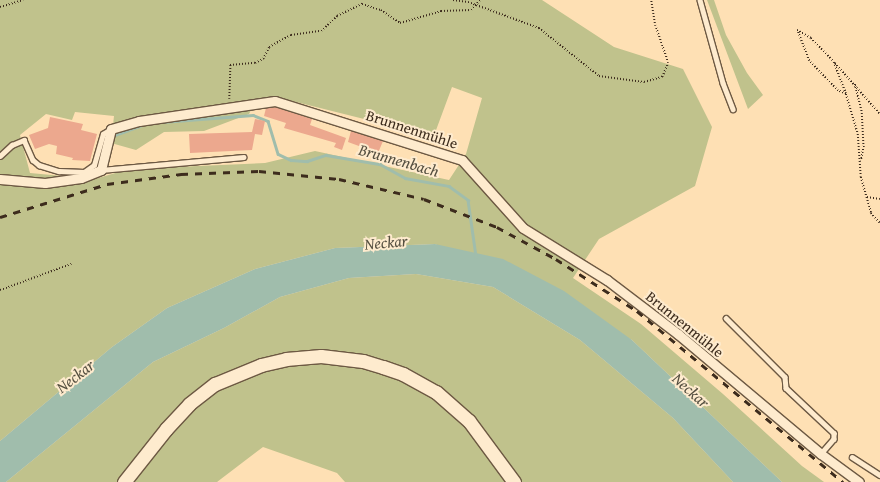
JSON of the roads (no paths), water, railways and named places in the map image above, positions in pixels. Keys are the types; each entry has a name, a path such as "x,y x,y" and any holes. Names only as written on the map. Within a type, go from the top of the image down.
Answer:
{"main road":[{"path":"124,482 166,429 189,404 215,384 261,365 286,360 321,356 363,361 383,366 436,392 469,421 514,482"}],"street":[{"name":"Brunnenmühle","path":"111,129 139,121 275,101 462,160 523,228 607,280 678,334 821,454 859,482"},
{"path":"0,180 45,183 81,178 101,170 111,129"}],"lane":[{"path":"700,0 723,83 733,109"},
{"path":"0,156 12,145 24,140 33,160 39,165 72,173 84,172 94,165 102,134 111,129"},
{"path":"101,170 243,157"},
{"path":"726,318 785,376 786,388 834,433 834,439 821,454"},
{"path":"852,457 880,475"}],"waterway":[{"name":"Brunnenbach","path":"162,122 253,115 268,121 278,154 291,160 307,161 326,155 380,164 405,178 449,186 468,200 476,256"},
{"name":"Brunnenbach","path":"112,136 145,124"}],"railway":[{"path":"0,217 107,184 181,174 259,171 339,179 424,199 497,227 556,259 637,311 843,482"}],"water label":[{"name":"Neckar","path":"386,242"},
{"name":"Neckar","path":"75,376"},
{"name":"Neckar","path":"691,390"}]}
